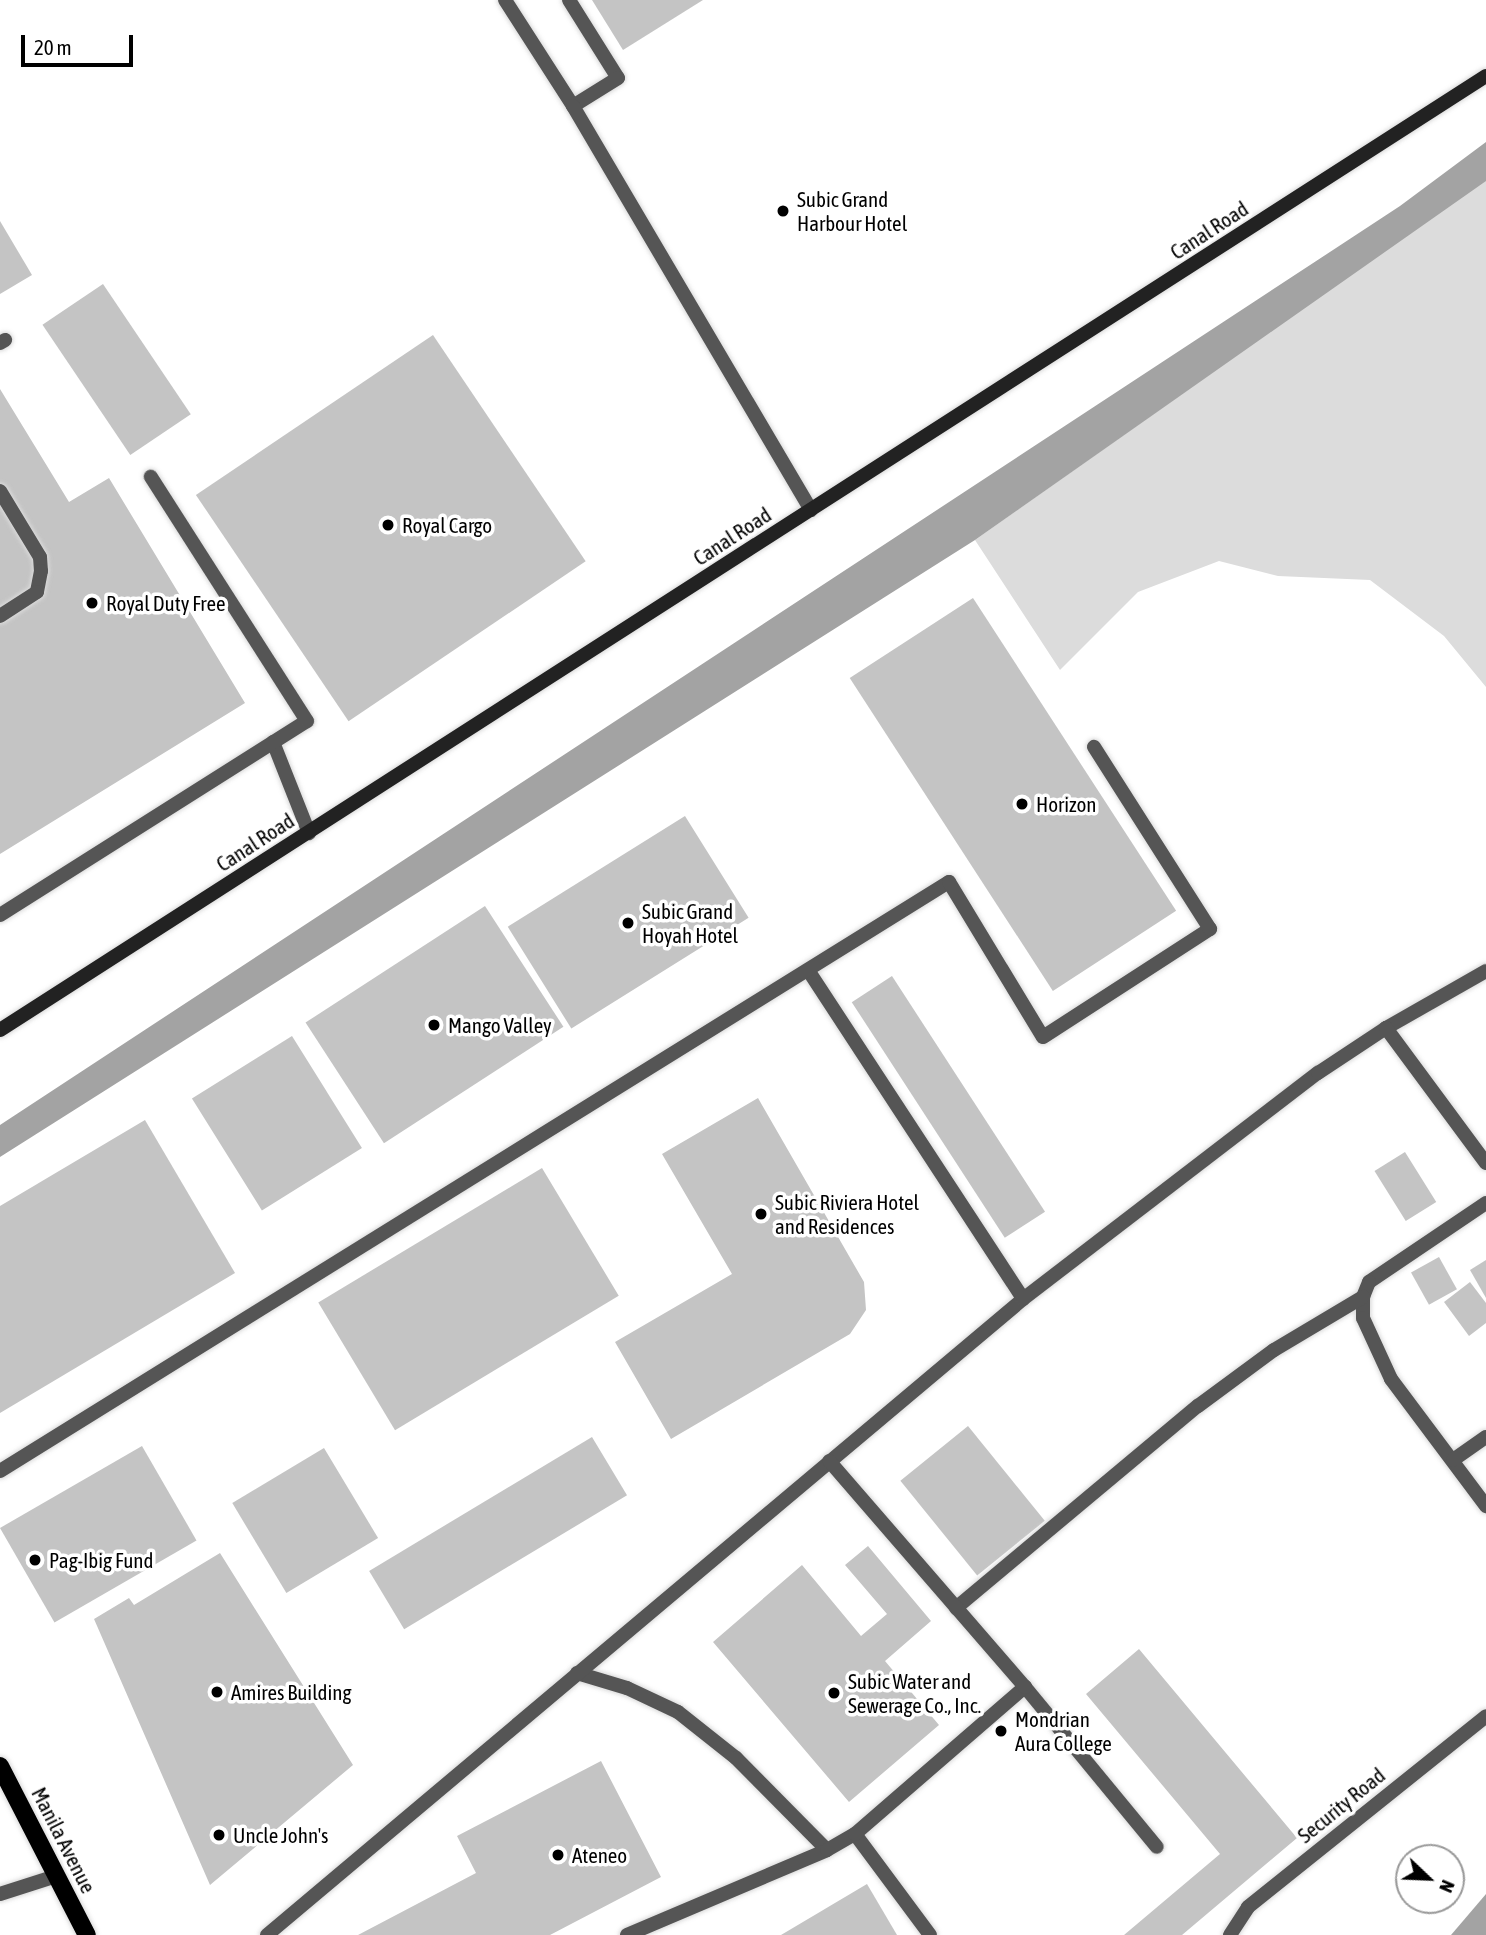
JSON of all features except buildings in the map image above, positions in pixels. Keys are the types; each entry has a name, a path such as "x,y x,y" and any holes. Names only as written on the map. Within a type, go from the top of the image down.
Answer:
{"main road":[{"name":"Canal Road","path":"0,1030 1486,76"},
{"name":"Manila Avenue","path":"0,1766 87,1935"}],"street":[{"path":"505,0 573,106 811,510"},
{"path":"569,0 618,78 573,106"},
{"path":"0,915 307,721 151,477"},
{"path":"0,491 40,556 41,571 37,592 0,616"},
{"path":"273,743 309,833"},
{"path":"0,1471 949,882 1043,1037 1210,929 1094,747"},
{"path":"808,970 1023,1299"},
{"path":"267,1935 1023,1299 1318,1073 1386,1028 1486,971"},
{"path":"1386,1028 1486,1163"},
{"path":"1486,1203 1369,1282 1363,1297 1363,1318 1391,1379 1486,1506"},
{"path":"956,1608 1198,1406 1274,1350 1363,1297"},
{"path":"1453,1460 1486,1437"},
{"path":"829,1461 1025,1687 1157,1847"},
{"path":"577,1673 627,1688 678,1712 736,1758 827,1850"},
{"path":"627,1935 827,1850 855,1834 1025,1687"},
{"name":"Security Road","path":"1230,1935 1248,1907 1486,1716"},
{"path":"855,1834 930,1935"},
{"path":"0,1894 56,1876"}],"shaded area":[{"path":"1486,142 1486,181 975,540 0,1157 0,1125 1400,206"},
{"path":"1486,179 1486,687 1444,636 1370,580 1278,576 1219,561 1138,592 1060,670 975,540"},
{"path":"1486,1894 1486,1935 1451,1935"}],"place":[{"name":"Subic Grand Harbour Hotel","path":"783,211"},
{"name":"Royal Cargo","path":"388,525"},
{"name":"Royal Duty Free","path":"92,603"},
{"name":"Horizon","path":"1022,804"},
{"name":"Subic Grand Hoyah Hotel","path":"628,923"},
{"name":"Mango Valley","path":"434,1025"},
{"name":"Subic Riviera Hotel and Residences","path":"761,1214"},
{"name":"Pag-Ibig Fund","path":"35,1560"},
{"name":"Amires Building","path":"217,1692"},
{"name":"Subic Water and Sewerage Co., Inc.","path":"834,1693"},
{"name":"Mondrian Aura College","path":"1001,1731"},
{"name":"Uncle John's","path":"219,1835"},
{"name":"Ateneo","path":"558,1855"}]}
